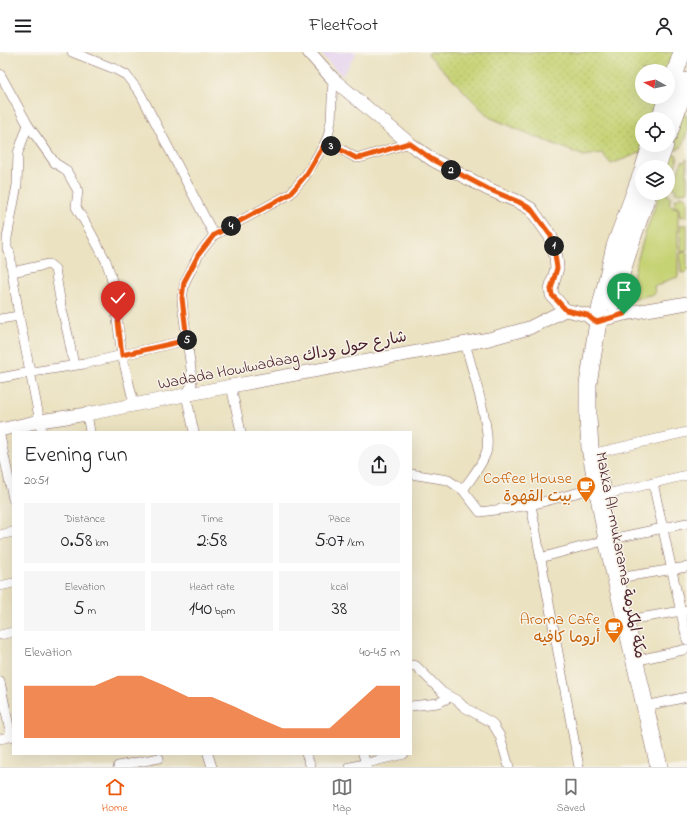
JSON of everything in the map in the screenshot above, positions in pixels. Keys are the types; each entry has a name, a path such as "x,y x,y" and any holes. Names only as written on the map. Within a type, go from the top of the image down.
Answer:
{"highway":[{"path":"675,74 682,52"},
{"path":"675,116 687,81"},
{"path":"600,315 615,246 635,193"},
{"path":"600,315 633,236 646,200"},
{"name":"Makka Al-mukarama مكة المكرمة","path":"600,315 600,452 603,488 612,539 649,705 667,767"},
{"name":"Makka Al-mukarama مكة المكرمة","path":"600,315 588,384 588,418 590,448 603,488"},
{"name":"Makka Al-mukarama مكة المكرمة","path":"612,539 624,577 643,659 658,767"}],"street":[{"path":"72,52 126,75 140,93 214,235"},
{"path":"309,52 333,79 409,143 433,160 488,189 519,202 531,209 551,236 557,268 551,289 552,295 566,310 600,315 687,303"},
{"path":"0,74 28,125 55,163 66,170 78,191 76,207 106,261 111,276 122,355 134,404"},
{"path":"194,431 186,395 192,384 182,298 184,282 199,254 214,235 290,194 306,175 324,145 332,122 333,79"},
{"path":"28,125 18,153 17,185 8,238 3,249 10,253 19,316 41,426"},
{"path":"324,145 341,150 356,158 409,143"},
{"path":"12,272 49,264 55,269 74,365"},
{"path":"600,315 687,295"},
{"name":"Wadada Howlwadaag شارع حول وداك","path":"0,430 41,426 134,404 489,339 529,328 566,310"},
{"path":"0,319 19,316"},
{"path":"0,378 74,365 187,340"},
{"path":"464,490 480,466 486,452 488,442 485,422 465,343"},
{"path":"231,386 241,431"},
{"path":"87,414 90,431"},
{"path":"600,452 687,432"},
{"path":"0,436 11,480 0,482"},
{"path":"412,474 448,480 464,490 480,512 531,505 603,488 653,483 687,475"},
{"path":"653,483 672,570 684,610 687,640"},
{"path":"531,505 579,767"},
{"path":"540,558 612,539 687,523"},
{"path":"0,535 12,532"},
{"path":"624,577 687,567"},
{"path":"0,586 12,583"},
{"path":"634,618 684,610"},
{"path":"0,635 12,632"},
{"path":"643,659 687,649"},
{"path":"412,665 416,666 442,692 492,723 500,736 509,767"},
{"path":"0,681 12,736 0,739"},
{"path":"412,706 438,703 450,697"},
{"path":"649,705 687,697"},
{"path":"208,755 212,767"},
{"path":"306,755 311,767"},
{"path":"363,755 366,766"},
{"path":"350,767 366,766 401,755"},
{"path":"118,766 159,760"}],"shaded area":[{"path":"319,52 357,52 342,76"}],"green space":[{"path":"430,52 674,52 670,64 635,64 635,104 657,104 654,112 635,112 635,152 642,152 611,164 602,153 584,156 489,117 428,54"},
{"path":"680,114 687,116 687,132 681,148 679,147 678,150 675,149 675,129"},
{"path":"667,152 677,155 676,158 678,158 675,166 675,160 664,160"},
{"path":"687,159 687,192 675,192 675,180 682,161 685,162"},
{"path":"680,196 687,198 687,216 680,217 679,207 674,206 676,198 678,199"},
{"path":"657,200 670,200 669,204 672,205 672,207 678,208 678,277 663,282 663,284 654,286 655,294 626,300 645,234"},
{"path":"680,225 687,225 687,250 681,251"},
{"path":"687,252 687,272 681,273 680,253"}],"place":[{"name":"Coffee House بيت القهوة","path":"586,503"},
{"name":"Aroma Cafe أروما كافيه","path":"614,644"}],"route":[{"path":"118,322 122,355 187,340 182,298 184,282 199,254 214,235 290,194 306,175 324,145 334,147 356,158 409,143 433,160 488,189 519,202 531,209 551,236 557,268 551,289 552,295 566,310 587,315 597,322 624,314"}]}
